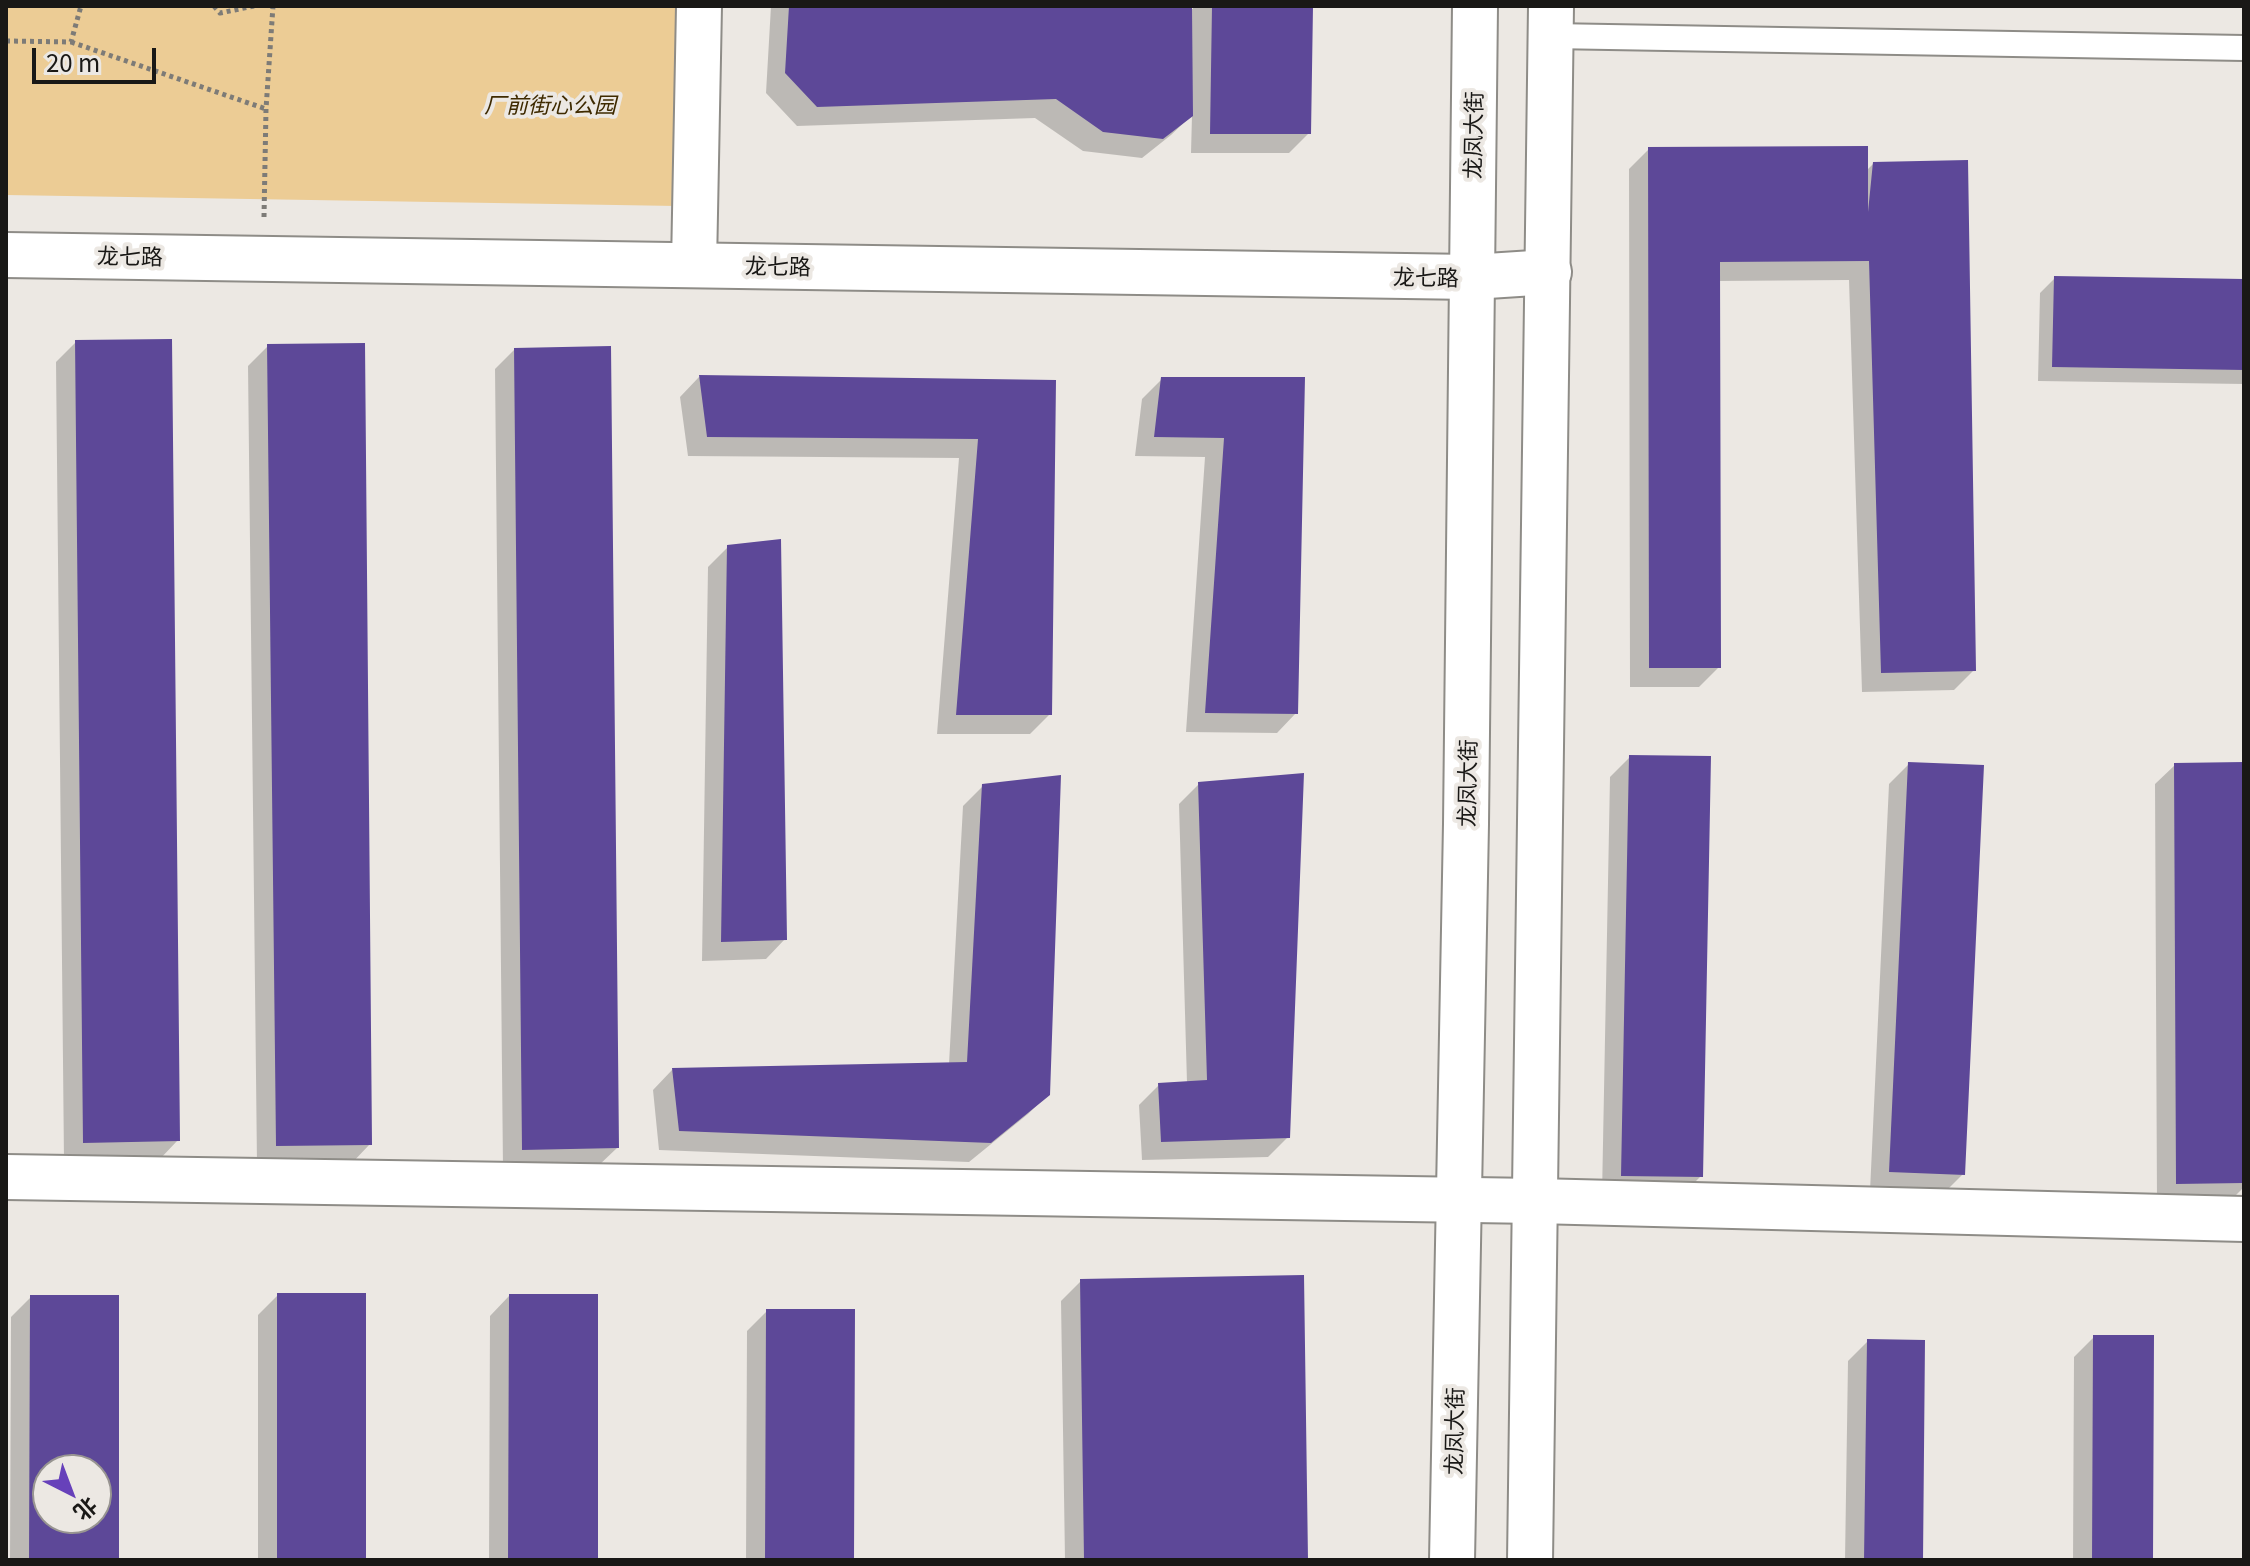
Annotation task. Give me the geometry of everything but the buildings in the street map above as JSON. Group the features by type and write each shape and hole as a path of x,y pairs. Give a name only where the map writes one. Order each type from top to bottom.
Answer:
{"street":[{"path":"694,265 699,6"},
{"name":"龙凤大街","path":"1452,1560 1466,839 1475,6"},
{"path":"1530,1560 1551,21"},
{"name":"龙七路","path":"6,255 1472,277 1549,272"},
{"path":"6,1177 1536,1201 2244,1219"}],"lane":[{"path":"1551,21 2244,48"}],"path":[{"path":"71,42 81,6"},
{"path":"214,6 220,13 254,6"},
{"path":"263,258 266,109 273,6"},
{"path":"6,41 71,42 266,109"}],"green space":[{"name":"厂前街心公园","path":"6,6 675,6 677,206 6,195"}]}
